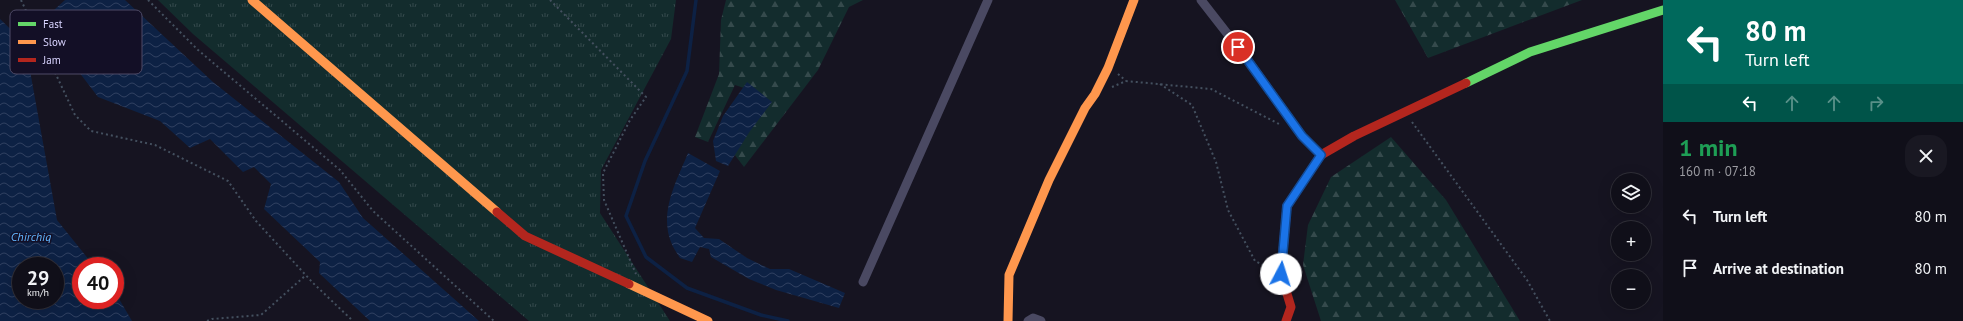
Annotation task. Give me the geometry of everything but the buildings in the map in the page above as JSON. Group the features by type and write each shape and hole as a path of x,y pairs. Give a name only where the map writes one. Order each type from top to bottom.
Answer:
{"street":[{"path":"252,0 525,236 708,321"},
{"path":"864,282 988,0"},
{"path":"1008,321 1009,275 1049,180 1085,108 1095,94 1108,68 1134,0"},
{"path":"1201,0 1247,59 1302,136 1321,155"},
{"path":"1286,321 1291,307 1281,274 1287,206 1321,155 1354,136 1405,113 1530,52 1663,10"},
{"path":"1028,321 1033,318 1041,321"}],"path":[{"path":"21,0 26,10"},
{"path":"148,0 198,50 340,170 373,211 494,321"},
{"path":"550,0 646,98 630,120 603,173 604,200 642,290"},
{"path":"56,74 75,115 91,131 155,145 228,181 256,221 306,275 353,321"},
{"path":"1095,94 1126,81 1211,89 1284,126"},
{"path":"1160,84 1192,105 1216,162 1228,210 1255,261 1281,274"},
{"path":"1405,113 1527,280 1550,321"},
{"path":"207,321 212,319 261,315 306,275"}],"green space":[{"path":"158,0 676,0 671,39 601,170 600,213 670,321 529,321 193,34"},
{"path":"726,0 863,0 849,7 818,70 744,167 734,154 759,93 735,85 708,142 695,137 719,74 721,20"},
{"path":"1395,0 1582,0 1428,58"},
{"path":"1391,137 1446,200 1520,321 1321,321 1303,265 1308,225 1331,177"}],"water":[{"path":"65,0 125,0 136,10 54,10"},
{"path":"142,16 213,82 339,182 363,218 479,321 370,321 319,273 320,262 264,209 271,184 254,167 243,172 210,139 190,148 160,121 98,97 80,74 142,74"},
{"name":"Chirchiq","path":"0,19 10,29 10,74 31,74 57,220 87,257 72,257 72,309 124,309 124,307 132,321 0,321"},
{"path":"747,82 772,102 750,131 728,166 716,161 713,141 723,116"},
{"path":"688,153 720,171 695,228 704,238 719,239 747,258 770,269 789,269 845,293 839,308 776,290 749,279 711,257 709,249 700,247 692,262 680,258 671,242 667,219 671,196"}],"waterway":[{"path":"696,0 687,71 645,161 626,216 646,257 687,288 761,315 788,321"}],"traffic: fast":[{"path":"1466,83 1530,52 1663,10"}],"traffic: slow":[{"path":"252,0 497,212"},
{"path":"1008,321 1009,275 1049,180 1085,108 1095,94 1108,68 1134,0"},
{"path":"629,284 708,321"}],"traffic: jam":[{"path":"1286,321 1291,307 1281,274 1287,206 1321,155 1354,136 1466,83"},
{"path":"497,212 525,236 629,284"}],"route":[{"path":"1238,47 1302,136 1321,155 1287,206 1281,274"}]}
